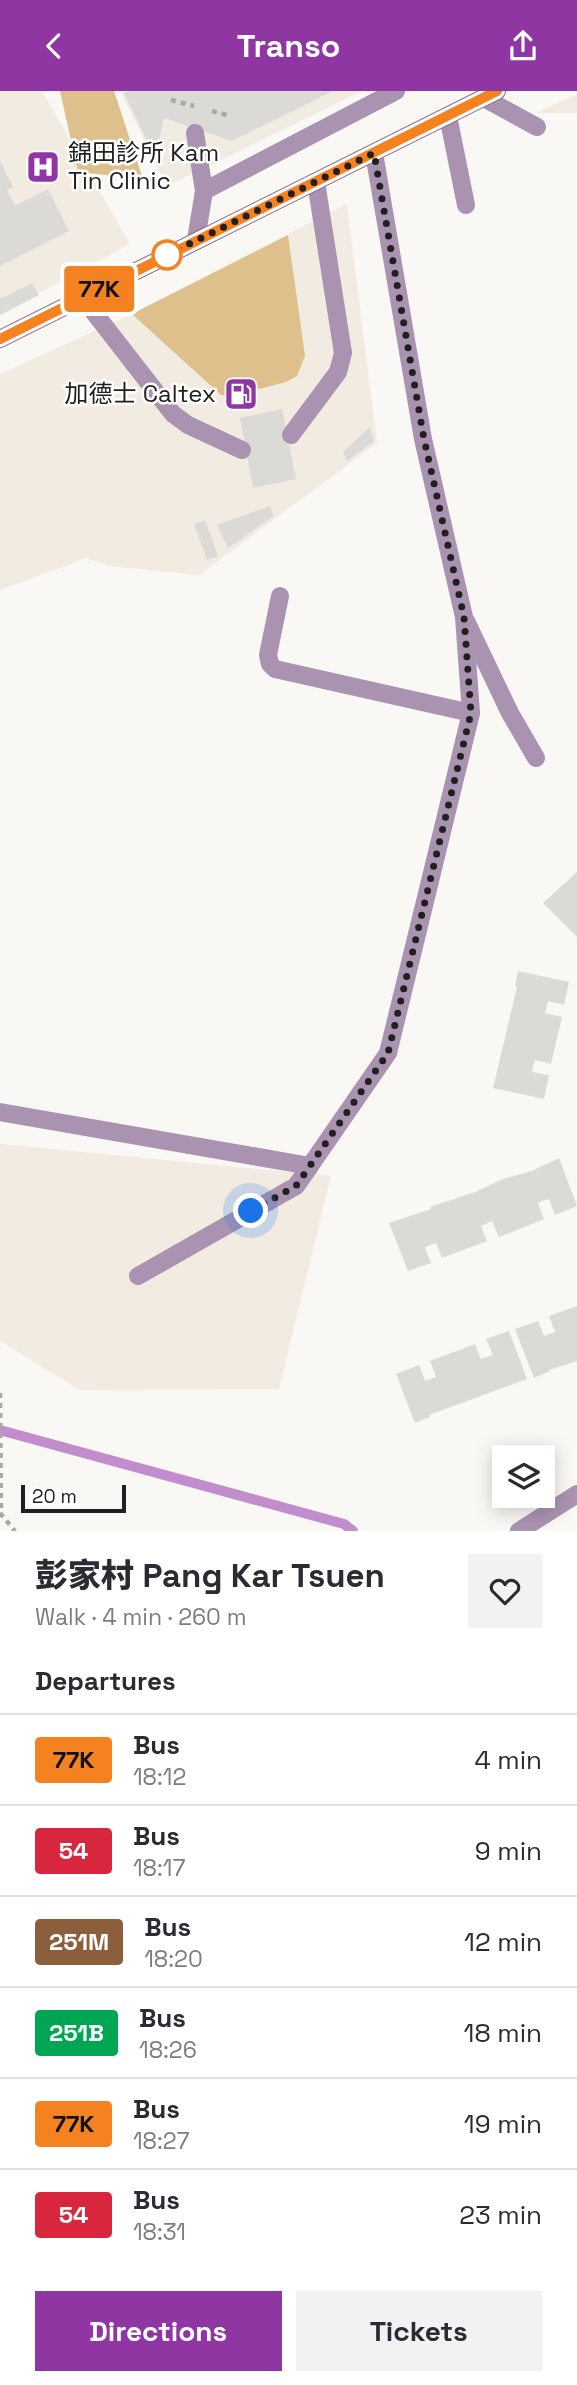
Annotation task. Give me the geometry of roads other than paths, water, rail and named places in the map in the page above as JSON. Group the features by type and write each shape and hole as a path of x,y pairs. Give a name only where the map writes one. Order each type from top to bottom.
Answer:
{"main road":[{"path":"0,339 491,94"}],"street":[{"path":"204,191 396,91"},
{"path":"491,94 537,127"},
{"path":"448,116 466,205"},
{"path":"195,133 204,191 196,240"},
{"path":"138,1276 296,1186 388,1053 471,713 464,617 424,439 374,153"},
{"path":"291,435 338,372 343,352 316,181"},
{"path":"82,297 173,414 188,425 242,450"},
{"path":"279,596 268,655 270,664 275,669 471,713"},
{"path":"464,617 510,712 536,758"},
{"path":"0,1112 310,1165"},
{"path":"519,1531 577,1495"}],"waterway":[{"path":"0,1430 344,1524 353,1531"}],"place":[{"name":"錦田診所 Kam Tin Clinic","path":"43,167"},
{"name":"加德士 Caltex","path":"241,394"}]}
